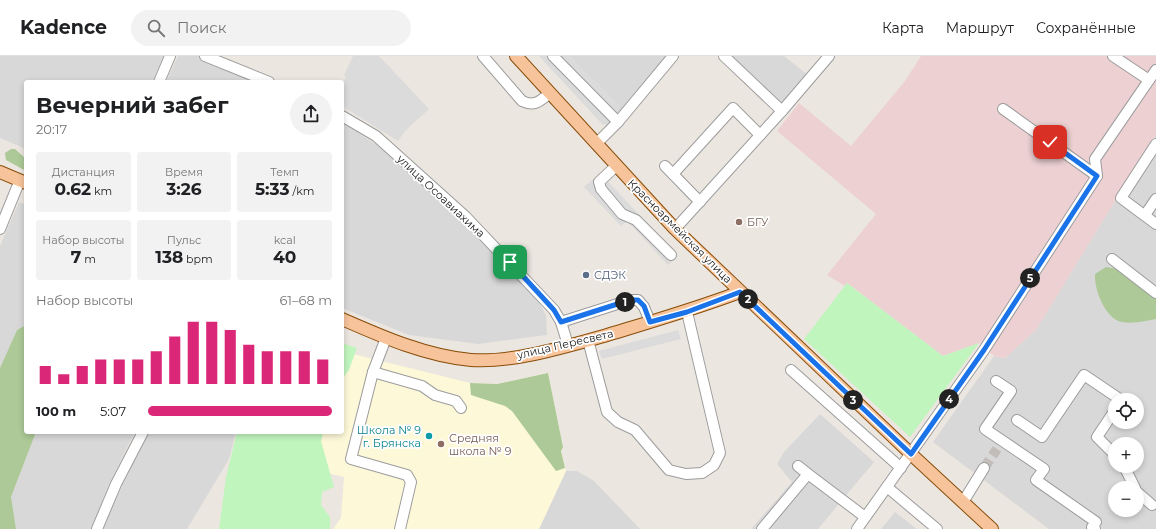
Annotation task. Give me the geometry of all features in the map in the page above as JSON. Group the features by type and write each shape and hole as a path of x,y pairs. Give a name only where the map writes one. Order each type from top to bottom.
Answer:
{"main road":[{"name":"Красноармейская улица","path":"516,56 616,166 675,228 740,292 992,529"},
{"path":"0,172 23,182"},
{"name":"улица Пересвета","path":"344,320 386,338 451,358 494,360 568,346 687,312 740,292"}],"street":[{"path":"160,80 170,56"},
{"path":"205,56 263,80"},
{"path":"483,56 522,101 529,104 537,104 550,93"},
{"path":"554,56 618,122"},
{"path":"596,144 618,122 673,56"},
{"path":"724,56 782,111"},
{"path":"675,228 782,111 829,56"},
{"path":"1113,56 1149,80"},
{"path":"856,529 887,488 984,350 1097,176 1095,159 1156,70"},
{"path":"673,174 733,108 760,135"},
{"path":"1002,109 1097,176"},
{"name":"улица Осоавиахима","path":"344,117 376,136 466,217 554,310 561,322 568,346"},
{"path":"1156,144 1121,198 1156,224"},
{"path":"616,166 599,182 601,189 622,214 636,220 671,256"},
{"path":"665,166 700,202"},
{"path":"0,229 23,182"},
{"path":"1145,215 1156,199"},
{"path":"1112,259 1156,294"},
{"path":"561,322 630,300 638,300 644,306 650,322"},
{"path":"588,340 607,412 618,422 635,430 669,470 686,474 702,472 714,465 720,453 687,312"},
{"path":"386,338 373,372 351,459 407,475 411,482 400,529"},
{"path":"791,370 901,468"},
{"path":"373,372 422,386 435,395 456,401 461,408"},
{"path":"1017,420 1042,437 1084,375 1111,393"},
{"path":"996,381 1011,392 985,428 1000,445 1044,469 1036,480 1096,522 1092,527 1095,529"},
{"path":"1108,420 1097,437 1108,448"},
{"path":"97,529 116,484 142,434"},
{"path":"798,466 865,517"},
{"path":"963,502 984,468"},
{"path":"762,529 808,474"},
{"path":"887,488 937,529"},
{"path":"1144,497 1155,505"}],"shaded area":[{"path":"0,56 163,56 153,80 24,80 24,148 0,138"},
{"path":"178,56 202,56 264,80 167,80"},
{"path":"353,56 379,56 429,109 406,130 398,141 344,107 344,81 346,77 344,75"},
{"path":"539,56 571,56 619,105 618,111 603,125"},
{"path":"546,56 667,56 608,128"},
{"path":"730,56 784,56 808,75 779,106"},
{"path":"921,56 1156,56 1156,134 1036,330 1005,358 994,356 979,343 943,356 847,283 845,286 827,275 876,214 777,131 799,103 851,146 905,81"},
{"path":"344,123 381,148 487,246 539,302 546,315 547,335 478,344 409,335 344,309"},
{"path":"1156,134 1156,529 1049,529 933,442 994,356 1005,358 1036,330"},
{"path":"600,173 678,256 668,265 627,221 621,226 584,187"},
{"path":"19,202 24,204 24,326 17,330 0,368 0,246"},
{"path":"678,330 681,339 602,359 599,351"},
{"name":"Средняя школа № 9","path":"349,353 470,383 497,384 548,373 563,447 561,451 566,471 539,529 333,529 341,518 344,477 327,473 319,441 321,434 344,434 344,359"},
{"path":"820,414 874,462 818,529 751,529 792,482 777,464 784,452"},
{"path":"35,434 134,434 109,484 91,529 16,529 11,497"},
{"path":"148,434 235,434 229,459 187,529 103,529 122,486"},
{"path":"566,471 577,471 594,481 640,529 539,529"},
{"path":"895,512 917,529 881,529"}],"green space":[{"path":"11,149 15,149 24,157 24,170 6,160 5,153"},
{"path":"1106,267 1124,270 1156,292 1156,319 1126,323 1116,320 1110,315 1099,295 1095,280 1095,274"},
{"path":"847,283 943,356 979,343 910,437 804,339"},
{"path":"24,326 24,434 35,434 11,497 16,529 0,529 0,368 17,330"},
{"path":"344,344 357,348 349,370 344,376"},
{"path":"548,373 563,447 561,451 565,468 556,471 512,411 505,406 471,395 470,383 497,384"},
{"path":"237,434 323,434 321,441 334,487 322,492 321,505 330,517 330,529 219,529 226,477"}],"tunnel":[{"path":"984,468 997,449"}],"place":[{"name":"БГУ","path":"739,222"},
{"name":"СДЭК","path":"586,275"},
{"name":"Школа № 9 г. Брянска","path":"429,436"},
{"name":"Средняя школа № 9","path":"441,444"}],"route":[{"path":"510,262 554,310 561,322 630,300 638,300 642,302 650,322 687,312 740,292 911,454 984,350 1097,176 1050,142"}]}
